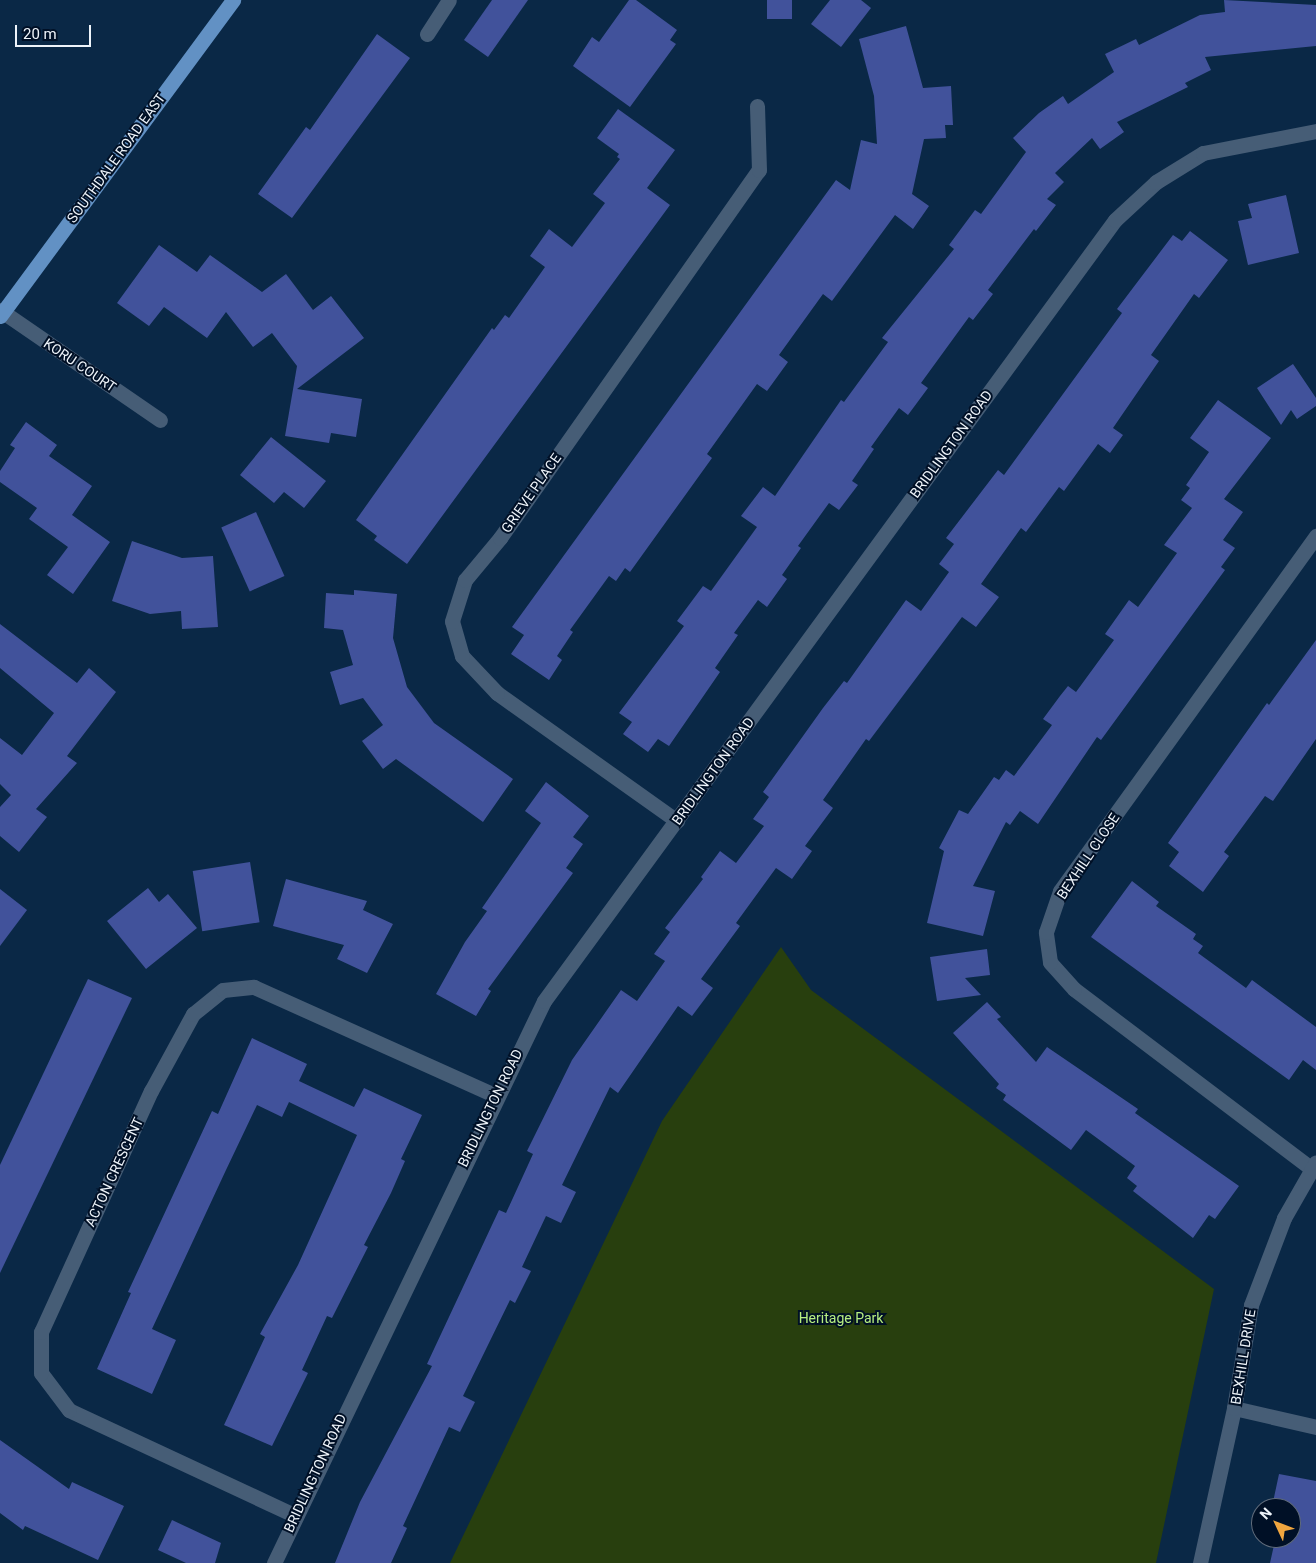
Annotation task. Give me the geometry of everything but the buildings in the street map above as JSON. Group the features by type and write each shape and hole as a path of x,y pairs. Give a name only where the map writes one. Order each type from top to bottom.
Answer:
{"main road":[{"name":"SOUTHDALE ROAD EAST","path":"1,313 233,0"}],"street":[{"path":"427,34 449,0"},
{"name":"GRIEVE PLACE","path":"677,821 497,693 462,656 452,621 465,580 500,538 759,170 757,106"},
{"name":"BRIDLINGTON ROAD","path":"274,1563 294,1515 496,1096 544,1001 1114,220 1156,182 1203,153 1316,130"},
{"name":"KORU COURT","path":"1,313 160,420"},
{"name":"BEXHILL CLOSE","path":"1314,1165 1074,989 1050,962 1046,932 1060,891 1316,536"},
{"name":"ACTON CRESCENT","path":"294,1515 69,1410 41,1373 41,1332 151,1091 193,1014 224,990 254,987 496,1096"},
{"name":"BEXHILL DRIVE","path":"1200,1563 1234,1408 1251,1305 1284,1218 1314,1165"},
{"path":"1234,1408 1316,1427"}],"green space":[{"name":"Heritage Park","path":"781,947 811,990 1214,1289 1156,1563 450,1563 662,1121"}]}
